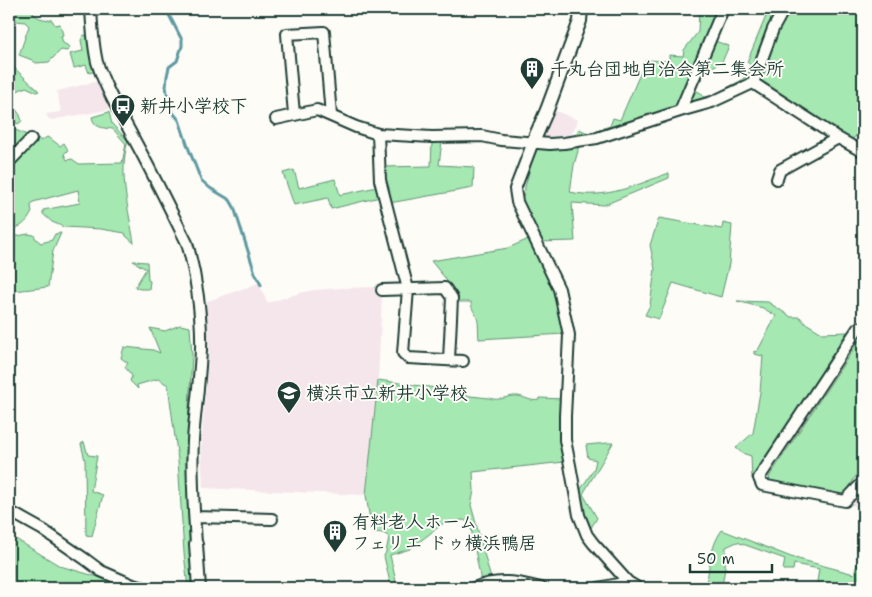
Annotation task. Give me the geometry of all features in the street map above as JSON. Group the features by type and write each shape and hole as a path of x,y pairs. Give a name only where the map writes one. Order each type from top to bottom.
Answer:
{"street":[{"path":"91,9 97,60 103,78 116,109 135,141 187,242 192,260 198,298 201,348 192,465 199,588"},
{"path":"581,9 580,21 515,188 517,202 559,289 569,335 564,440 579,515 587,535 593,543 628,582 638,588"},
{"path":"680,111 723,9"},
{"path":"276,118 317,110 378,134 482,136 501,140 550,144 597,138 712,102 753,83 773,29 784,9"},
{"path":"294,114 287,34 324,32 331,115"},
{"path":"753,83 863,152"},
{"path":"378,134 380,180 408,288 403,353 408,358 463,362"},
{"path":"777,179 780,170 838,138"},
{"path":"9,162 31,139"},
{"path":"382,290 445,288 452,298 449,360"},
{"path":"863,327 858,328 759,478 762,485 845,501 863,482"},
{"path":"9,511 43,530 101,571 133,585 146,588"},
{"path":"195,517 272,520"},
{"path":"474,588 499,581 541,588"},
{"path":"598,588 628,582"}],"shaded area":[{"path":"99,81 110,103 110,107 107,110 51,120 48,118 46,114 61,112 57,91"},
{"path":"551,109 578,120 570,137 573,139 542,140 541,137"},
{"name":"横浜市立新井小学校","path":"259,283 267,303 315,290 342,288 376,287 379,297 382,296 378,380 366,495 203,488 201,448 209,345 205,302"},
{"path":"863,485 863,508 846,504"}],"green space":[{"path":"9,9 31,9 37,17 52,20 55,25 60,24 63,43 70,47 67,51 61,50 49,62 36,63 19,55 29,26 25,22 9,20"},
{"path":"699,9 719,9 677,109 597,135 573,139 579,129 588,133 610,126 613,118 620,120 646,60 669,61 669,55 683,56 684,50 698,32"},
{"path":"769,9 777,9 750,74 737,85 722,94 689,105 695,90 701,93 705,99 742,80 748,73 751,65 747,62"},
{"path":"788,9 863,9 863,132 850,140 834,132 832,127 761,82 761,75 776,34"},
{"path":"84,35 89,36 96,71 89,73 86,65 74,68 70,54 83,51 81,40"},
{"path":"715,41 729,46 722,62 706,70 701,80"},
{"path":"9,56 11,65 39,91 37,92 26,87 13,93 13,98 10,101 22,121 18,124 9,117"},
{"path":"109,112 112,124 128,141 125,153 124,179 134,243 125,233 101,229 64,227 52,222 43,214 43,210 80,203 78,190 33,202 31,206 32,212 28,219 17,228 9,230 9,168 38,138 41,141 47,137 60,146 64,143 68,150 64,154 67,160 72,159 79,164 122,163 126,144 113,129 102,128 93,121 92,117"},
{"path":"13,129 25,134 27,138 9,158 9,130"},
{"path":"442,141 439,165 474,167 473,188 389,202 383,179 383,167 431,166 432,142"},
{"path":"578,145 570,192 583,194 608,193 669,173 669,178 604,205 572,203 575,241 539,242 525,215 522,204 536,146"},
{"path":"294,170 299,188 335,179 340,195 377,187 380,197 331,209 328,198 294,205 283,173"},
{"path":"659,218 722,229 723,223 732,225 729,264 721,297 673,283 659,319 645,315 650,305 655,269 650,245"},
{"path":"61,233 53,251 48,287 14,291 9,289 9,279 14,267 12,237 28,234 34,235 41,243 52,240 55,234"},
{"path":"531,238 557,295 564,334 479,339 478,320 472,309 471,302 456,302 457,295 431,261 508,248"},
{"path":"133,261 147,262 148,280 150,281 149,289 135,287 146,269"},
{"path":"737,301 768,302 791,317 800,317 804,322 822,333 847,332 752,479 751,456 742,453 736,448 753,433 760,392 763,356 754,354 754,351 757,352 776,316 763,308"},
{"path":"180,325 190,327 192,355 186,461 193,588 188,588 178,460 168,385 158,379 137,385 138,389 130,381 132,376 125,367 128,363 121,358 124,347 153,350 160,353 150,328 165,331"},
{"path":"863,335 863,465 844,495 770,481 769,477"},
{"path":"378,380 443,389 443,393 493,399 514,396 533,400 539,400 539,398 564,399 566,457 564,462 473,472 474,491 471,505 491,579 481,582 471,528 469,523 464,520 445,522 410,549 390,555 397,586 391,587 384,556 389,537 381,533 372,533 366,495"},
{"path":"84,442 88,455 97,456 91,491 103,495 92,536 86,535 85,460 81,444"},
{"path":"613,443 583,494 597,518 589,531 577,495 594,469 596,460 588,458 586,445"},
{"path":"722,530 791,557 854,574 863,545 863,588 816,588 819,569 794,564 793,570 783,570 785,559 737,542 726,547 723,588 706,588 712,550"},
{"path":"9,535 60,566 112,581 113,588 9,587"}],"waterway":[{"path":"166,9 182,40 177,61 169,67 167,76 166,87 170,109 179,120 201,180 230,200 234,207 255,273 261,285"}],"place":[{"name":"千丸台団地自治会第二集会所","path":"532,90"},
{"name":"新井小学校下","path":"123,127"},
{"name":"横浜市立新井小学校","path":"289,414"},
{"name":"有料老人ホーム フェリエ ドゥ横浜鴨居","path":"335,553"}]}
